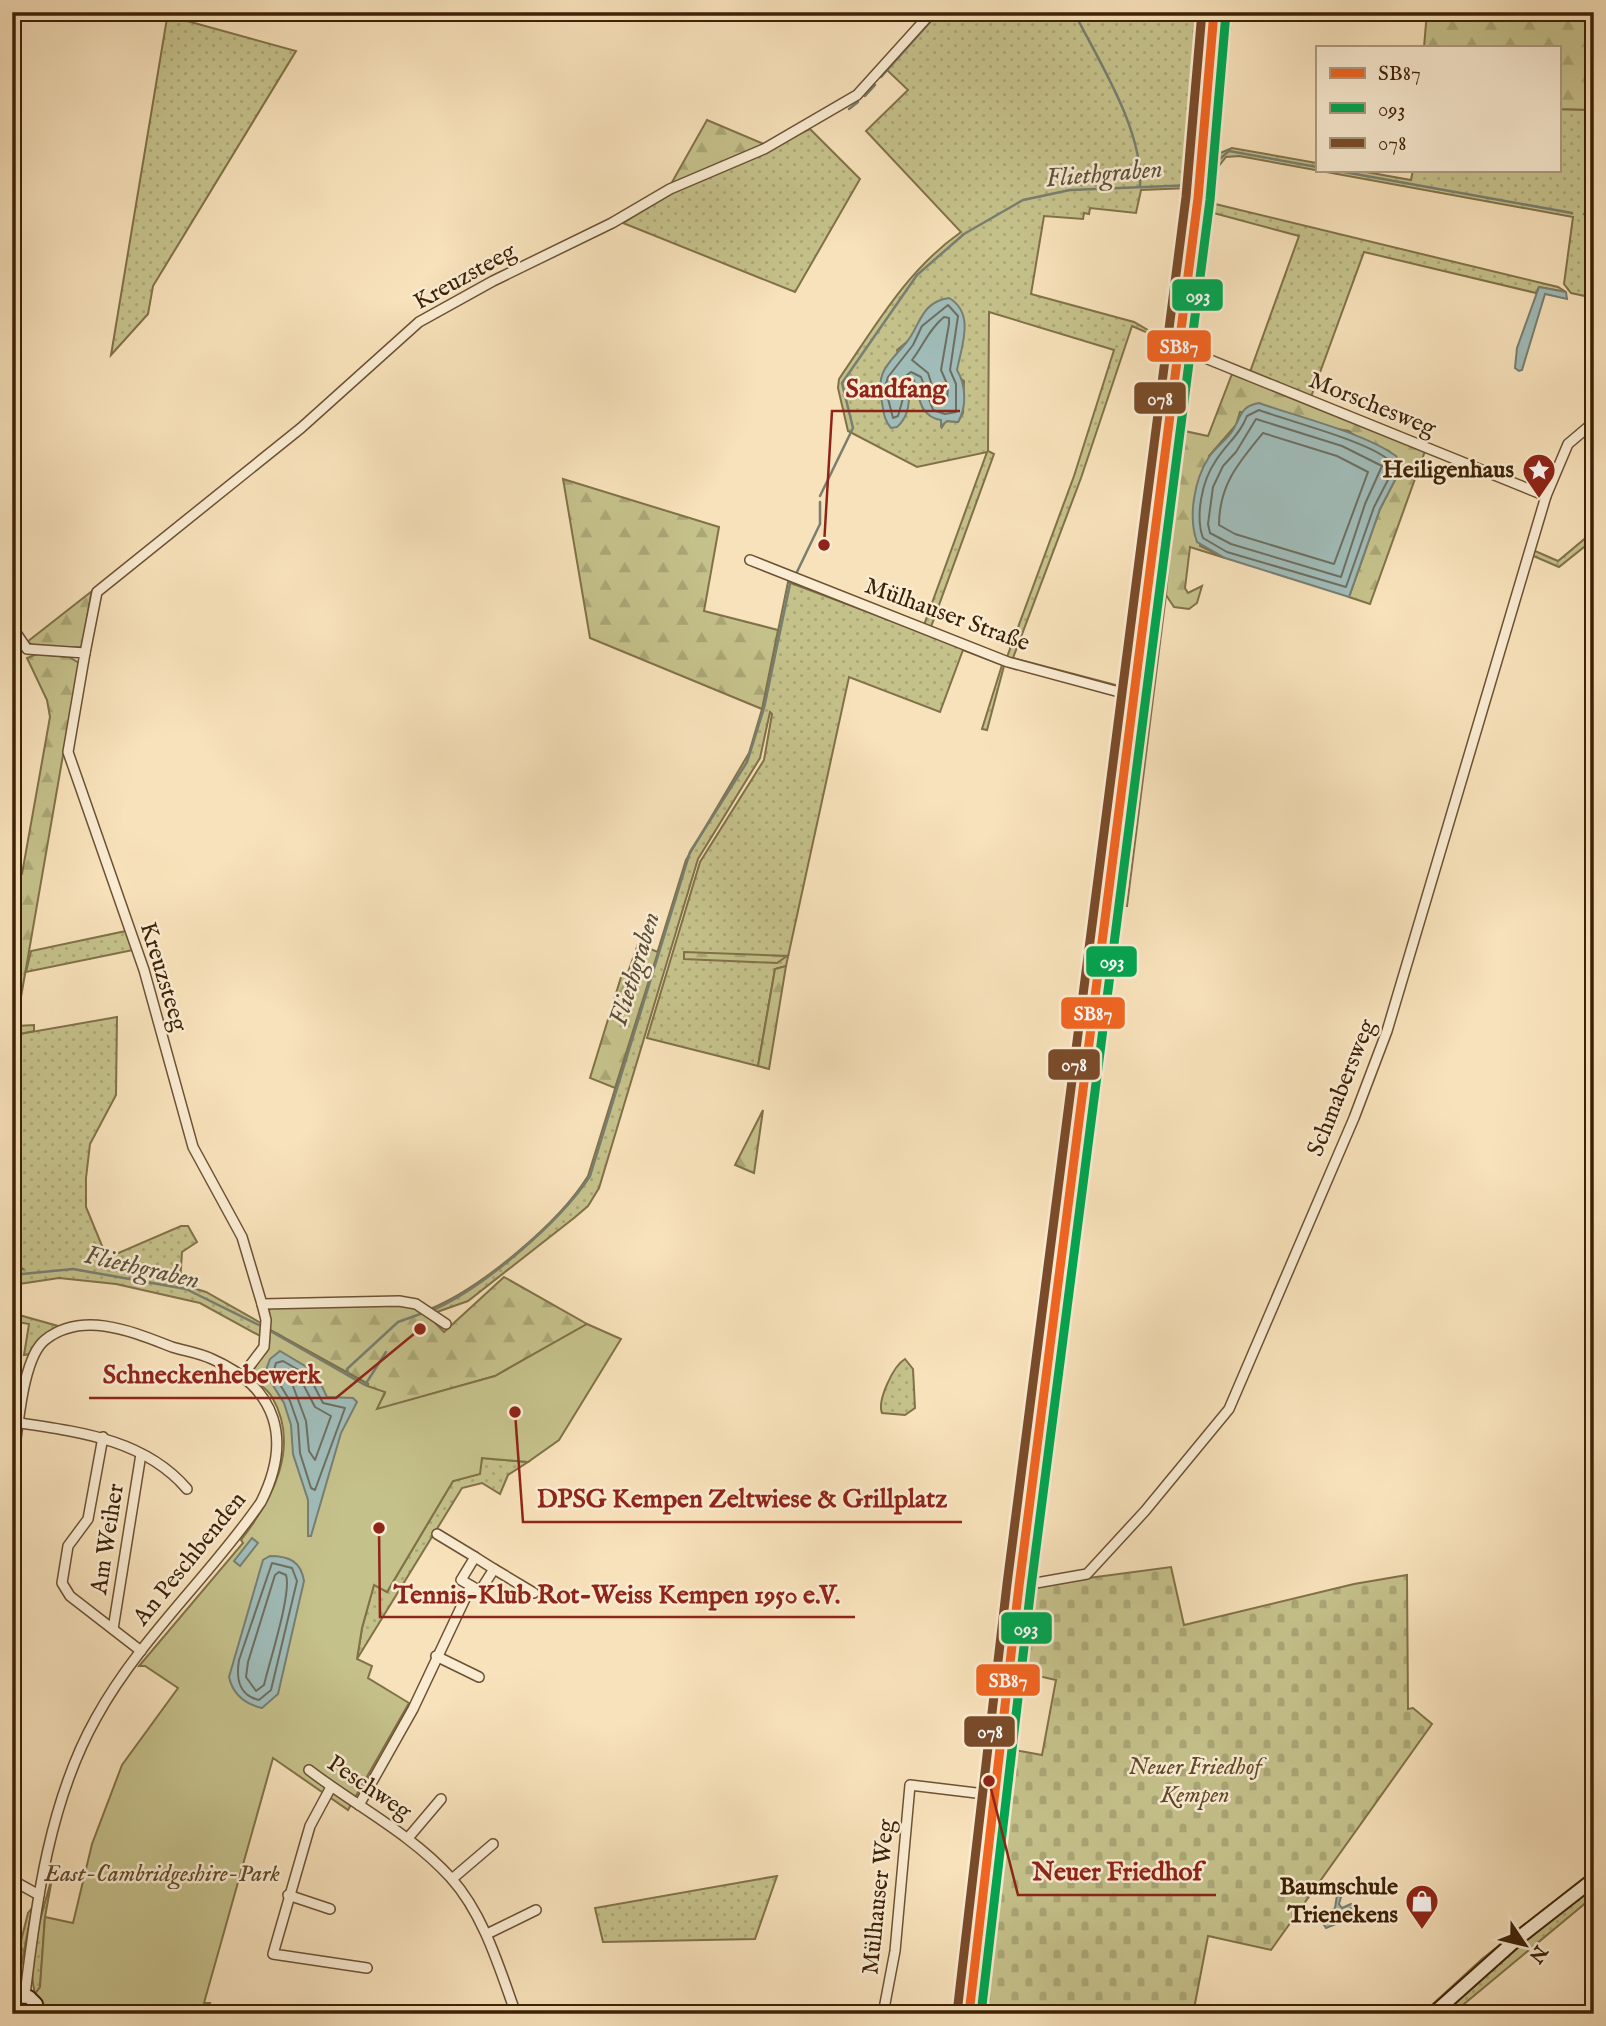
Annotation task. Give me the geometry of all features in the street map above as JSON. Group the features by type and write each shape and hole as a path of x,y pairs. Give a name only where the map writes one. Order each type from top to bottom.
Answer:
{"street":[{"name":"Kreuzsteeg","path":"242,1376 264,1347 266,1320 262,1304 242,1237 193,1147 144,971 68,752 97,592 301,428 419,322 493,281 612,223 670,189 764,149 857,95 932,12"},
{"path":"969,2014 1019,1586 1198,198 1214,12"},
{"name":"Morschesweg","path":"1180,345 1188,351 1546,496"},
{"path":"1546,496 1568,444 1594,422"},
{"name":"Schmabersweg","path":"1019,1586 1087,1574 1145,1511 1229,1409 1354,1118 1387,1031 1546,496"},
{"name":"Mülhauser Straße","path":"750,560 1008,662 1134,696"},
{"path":"12,627 27,649 85,653"},
{"path":"262,1304 399,1301 416,1304 446,1324"},
{"name":"An Peschbenden","path":"12,1466 30,1361 44,1340 75,1326 116,1328 140,1335 212,1359 242,1376 261,1395 275,1423 279,1455 272,1481 250,1518 141,1651 96,1718 65,1787 18,1996"},
{"name":"Am Weiher","path":"20,1423 103,1437 141,1454 173,1474 187,1489"},
{"name":"Am Weiher","path":"70,1596 62,1583 68,1546 88,1519 103,1437"},
{"name":"Am Weiher","path":"113,1629 141,1454"},
{"path":"437,1534 534,1593"},
{"path":"475,1557 461,1580 481,1591 494,1569"},
{"path":"359,1804 412,1709 471,1586"},
{"name":"An Peschbenden","path":"70,1596 141,1651"},
{"path":"436,1656 479,1677"},
{"name":"Peschweg","path":"309,1770 408,1838 452,1879 487,1934 516,2014"},
{"name":"Mülhauser Weg","path":"883,2014 895,1951 910,1785 993,1795"},
{"path":"331,1787 310,1826 273,1954 367,1968"},
{"name":"Peschweg","path":"408,1838 441,1799"},
{"path":"452,1879 493,1844"},
{"path":"1433,2014 1508,1947 1594,1879"},
{"path":"12,1880 39,1895"},
{"path":"288,1895 330,1909"},
{"path":"487,1934 537,1910"},
{"path":"18,1996 36,2004 38,2014"}],"green space":[{"path":"168,12 188,12 187,21 296,51 153,286 148,314 111,355"},
{"path":"937,12 1210,12 1194,189 1175,334 1173,336 1189,188 1141,190 1136,213 1090,208 1089,214 1084,213 1083,219 1044,216 1031,294 1134,322 1167,341 1132,326 1081,478 1013,658 1127,688 1120,690 1007,659 924,625 987,452 917,467 848,431 838,388 839,379 908,281 924,263 961,232 866,131 908,90 887,70","holes":["989,312 1114,350 1074,476 1007,657 931,627 994,454 988,451","908,341 964,381 963,413 958,422 946,421 942,427 941,420 923,409 914,380 911,379 911,395 897,350"]},
{"path":"1219,12 1232,12 1218,154 1232,148 1316,163 1316,170 1239,156 1226,157 1218,167 1216,189 1208,191 1211,160 1206,159"},
{"path":"1427,12 1594,12 1593,110 1560,109 1560,46 1424,46"},
{"path":"1594,86 1594,298 1571,293 1564,284 1573,217 1327,172 1366,172 1411,180 1413,172 1560,172 1560,109 1593,110"},
{"path":"707,120 766,145 671,184"},
{"path":"810,129 860,179 795,292 623,223 674,192"},
{"path":"1207,202 1558,287 1566,292 1539,287 1536,293 1364,252 1311,397 1250,372 1299,236 1206,211"},
{"path":"1171,344 1175,346 1127,688"},
{"path":"1190,357 1166,595 1127,906 1124,906 1037,1579 1027,1579 1183,359"},
{"path":"1232,374 1425,451 1370,604 1349,597 1380,509 1396,478 1389,451 1357,438 1349,431 1240,412 1236,425 1209,456 1200,546 1225,558 1190,547 1185,588 1188,593 1202,586 1197,603 1189,609 1174,607 1166,595 1180,430 1208,436"},
{"path":"563,479 719,527 704,611 778,630 762,709 590,638"},
{"path":"1594,531 1594,539 1559,567 1531,555 1533,550 1558,561"},
{"path":"788,582 999,661 1004,666 987,730 982,729 1002,665 963,650 940,712 849,677 786,966 775,969 758,1066 647,1038 700,862 764,760 772,714 770,712 760,758 698,859 599,1188 588,1206 468,1301 434,1313 430,1309 495,1270 539,1233 588,1176 686,860 749,753 762,709"},
{"path":"101,584 91,595 82,647 40,648 27,642"},
{"path":"37,654 69,657 79,663 16,1026 34,1025 34,1031 14,1035 12,1044 12,876 22,874 50,717 47,700 27,658"},
{"path":"1126,698 1106,879 991,1780 986,1785"},
{"path":"126,931 133,950 26,972 31,951"},
{"path":"638,944 658,952 615,1088 590,1078 622,974 627,975"},
{"path":"684,952 787,956 777,963 684,959"},
{"path":"786,966 769,1069 758,1066 775,969"},
{"path":"117,1017 116,1095 90,1144 86,1178 86,1207 107,1258 181,1226 188,1226 197,1242 182,1252 180,1284 206,1292 261,1323 260,1336 200,1303 116,1284 59,1278 12,1285 12,1271 23,1269 12,1262 14,1035"},
{"path":"763,1110 754,1173 735,1165"},
{"path":"504,1277 587,1324 495,1376 376,1410 385,1393 367,1386 368,1384 270,1330 268,1311 271,1308 400,1304 421,1308 444,1332"},
{"path":"12,1313 58,1326 40,1339 30,1354 24,1355 29,1324 12,1321"},
{"name":"East-Cambridgeshire-Park","path":"587,1324 621,1339 559,1440 528,1462 482,1458 480,1474 453,1481 387,1592 374,1585 357,1659 372,1666 368,1678 409,1703 348,1810 273,1758 204,2003 210,2003 207,2014 48,2014 35,1994 40,1987 45,1917 73,1923 92,1844 122,1765 178,1688 145,1666 139,1666 243,1543 241,1540 263,1508 279,1472 284,1435 280,1416 272,1397 252,1372 269,1345 270,1330 368,1384 367,1386 385,1392 377,1409 495,1376"},
{"path":"905,1359 913,1369 915,1408 905,1415 882,1413 882,1400 887,1384"},
{"path":"482,1458 528,1462 508,1475 500,1494 482,1483 462,1488 357,1659 374,1584 387,1592 453,1481 479,1474"},
{"name":"Neuer Friedhof Kempen","path":"1171,1567 1184,1625 1354,1584 1407,1575 1408,1709 1413,1708 1432,1724 1271,1950 1208,1936 1193,2014 982,2014 1015,1750 1042,1755 1056,1680 1025,1673 1036,1585"},
{"path":"1036,1585 1024,1679 1015,1672 1026,1589"},
{"path":"1016,1744 981,2014 975,2014 1006,1746"},
{"path":"985,1797 989,1802 963,2014 956,2014"},
{"path":"1594,1870 1594,1873 1427,2014 1422,2014 1482,1959"},
{"path":"53,1873 45,1917 40,1987 35,1994 32,1965 34,1949"},
{"path":"777,1876 755,1939 603,1942 595,1908"},
{"path":"1594,1884 1594,1896 1452,2014 1439,2014"},
{"path":"32,1908 18,1984 12,1991 22,1949 20,1945 28,1913"},
{"path":"17,2002 28,2005 31,2014 12,2014 12,2004"}],"water":[{"path":"1539,287 1566,292 1567,299 1545,294 1522,370 1519,371 1515,368 1517,348"},
{"path":"949,298 962,312 965,330 957,370 964,396 961,416 958,422 947,421 941,426 941,420 925,411 914,380 911,379 905,416 897,427 891,428 885,416 880,392 885,369 911,337 926,310 939,300"},
{"path":"1259,403 1349,433 1396,456 1400,465 1396,478 1380,509 1349,597 1225,558 1197,542 1193,521 1194,499 1204,466 1211,454 1231,433 1244,410"},
{"path":"280,1351 315,1372 327,1397 353,1398 357,1402 341,1433 311,1536 308,1536 308,1500 293,1454 291,1425 284,1403 265,1373 270,1359"},
{"path":"252,1538 258,1543 240,1566 234,1561"},
{"path":"270,1556 293,1561 300,1569 304,1581 278,1694 262,1708 241,1698 233,1689 229,1677 263,1560"},
{"path":"1337,1895 1341,1897 1339,1904 1342,1908 1351,1904 1354,1907 1341,1913 1336,1924 1326,1928 1321,1920 1335,1908"}],"waterway":[{"path":"881,77 939,12"},
{"path":"1074,12 1127,120 1135,143 1140,187"},
{"path":"865,96 875,85"},
{"path":"849,109 858,102"},
{"path":"1209,186 1214,186 1216,162 1229,151 1316,167"},
{"path":"1344,172 1572,213"},
{"name":"Fliethgraben","path":"820,496 853,428 842,383 917,275 964,234 1023,200 1070,190 1194,185"},
{"path":"1584,214 1594,215"},
{"name":"Fliethgraben","path":"796,574 820,524 820,502"},
{"name":"Fliethgraben","path":"433,1310 474,1286 519,1252 560,1213 590,1176 690,852 747,762 764,708 790,584"},
{"name":"Fliethgraben","path":"12,1275 73,1269 186,1289 259,1325"},
{"name":"Fliethgraben","path":"272,1332 349,1376 347,1369 398,1322 423,1313"},
{"path":"349,1376 365,1385 386,1352"}],"transit line":[{"name":"078","path":"957,2013 1007,1584 1186,197 1202,12"},
{"name":"SB87","path":"969,2014 1019,1586 1198,198 1214,12"},
{"name":"093","path":"981,2014 1031,1587 1210,200 1226,13"}],"place":[{"name":"Heiligenhaus","path":"1539,500"},
{"name":"Sandfang","path":"824,545"},
{"name":"Schneckenhebewerk","path":"420,1329"},
{"name":"DPSG Kempen Zeltwiese & Grillplatz","path":"515,1412"},
{"name":"Tennis-Klub Rot-Weiss Kempen 1950 e.V.","path":"379,1528"},
{"name":"Neuer Friedhof","path":"989,1781"},
{"name":"Baumschule Trienekens","path":"1422,1931"}]}
